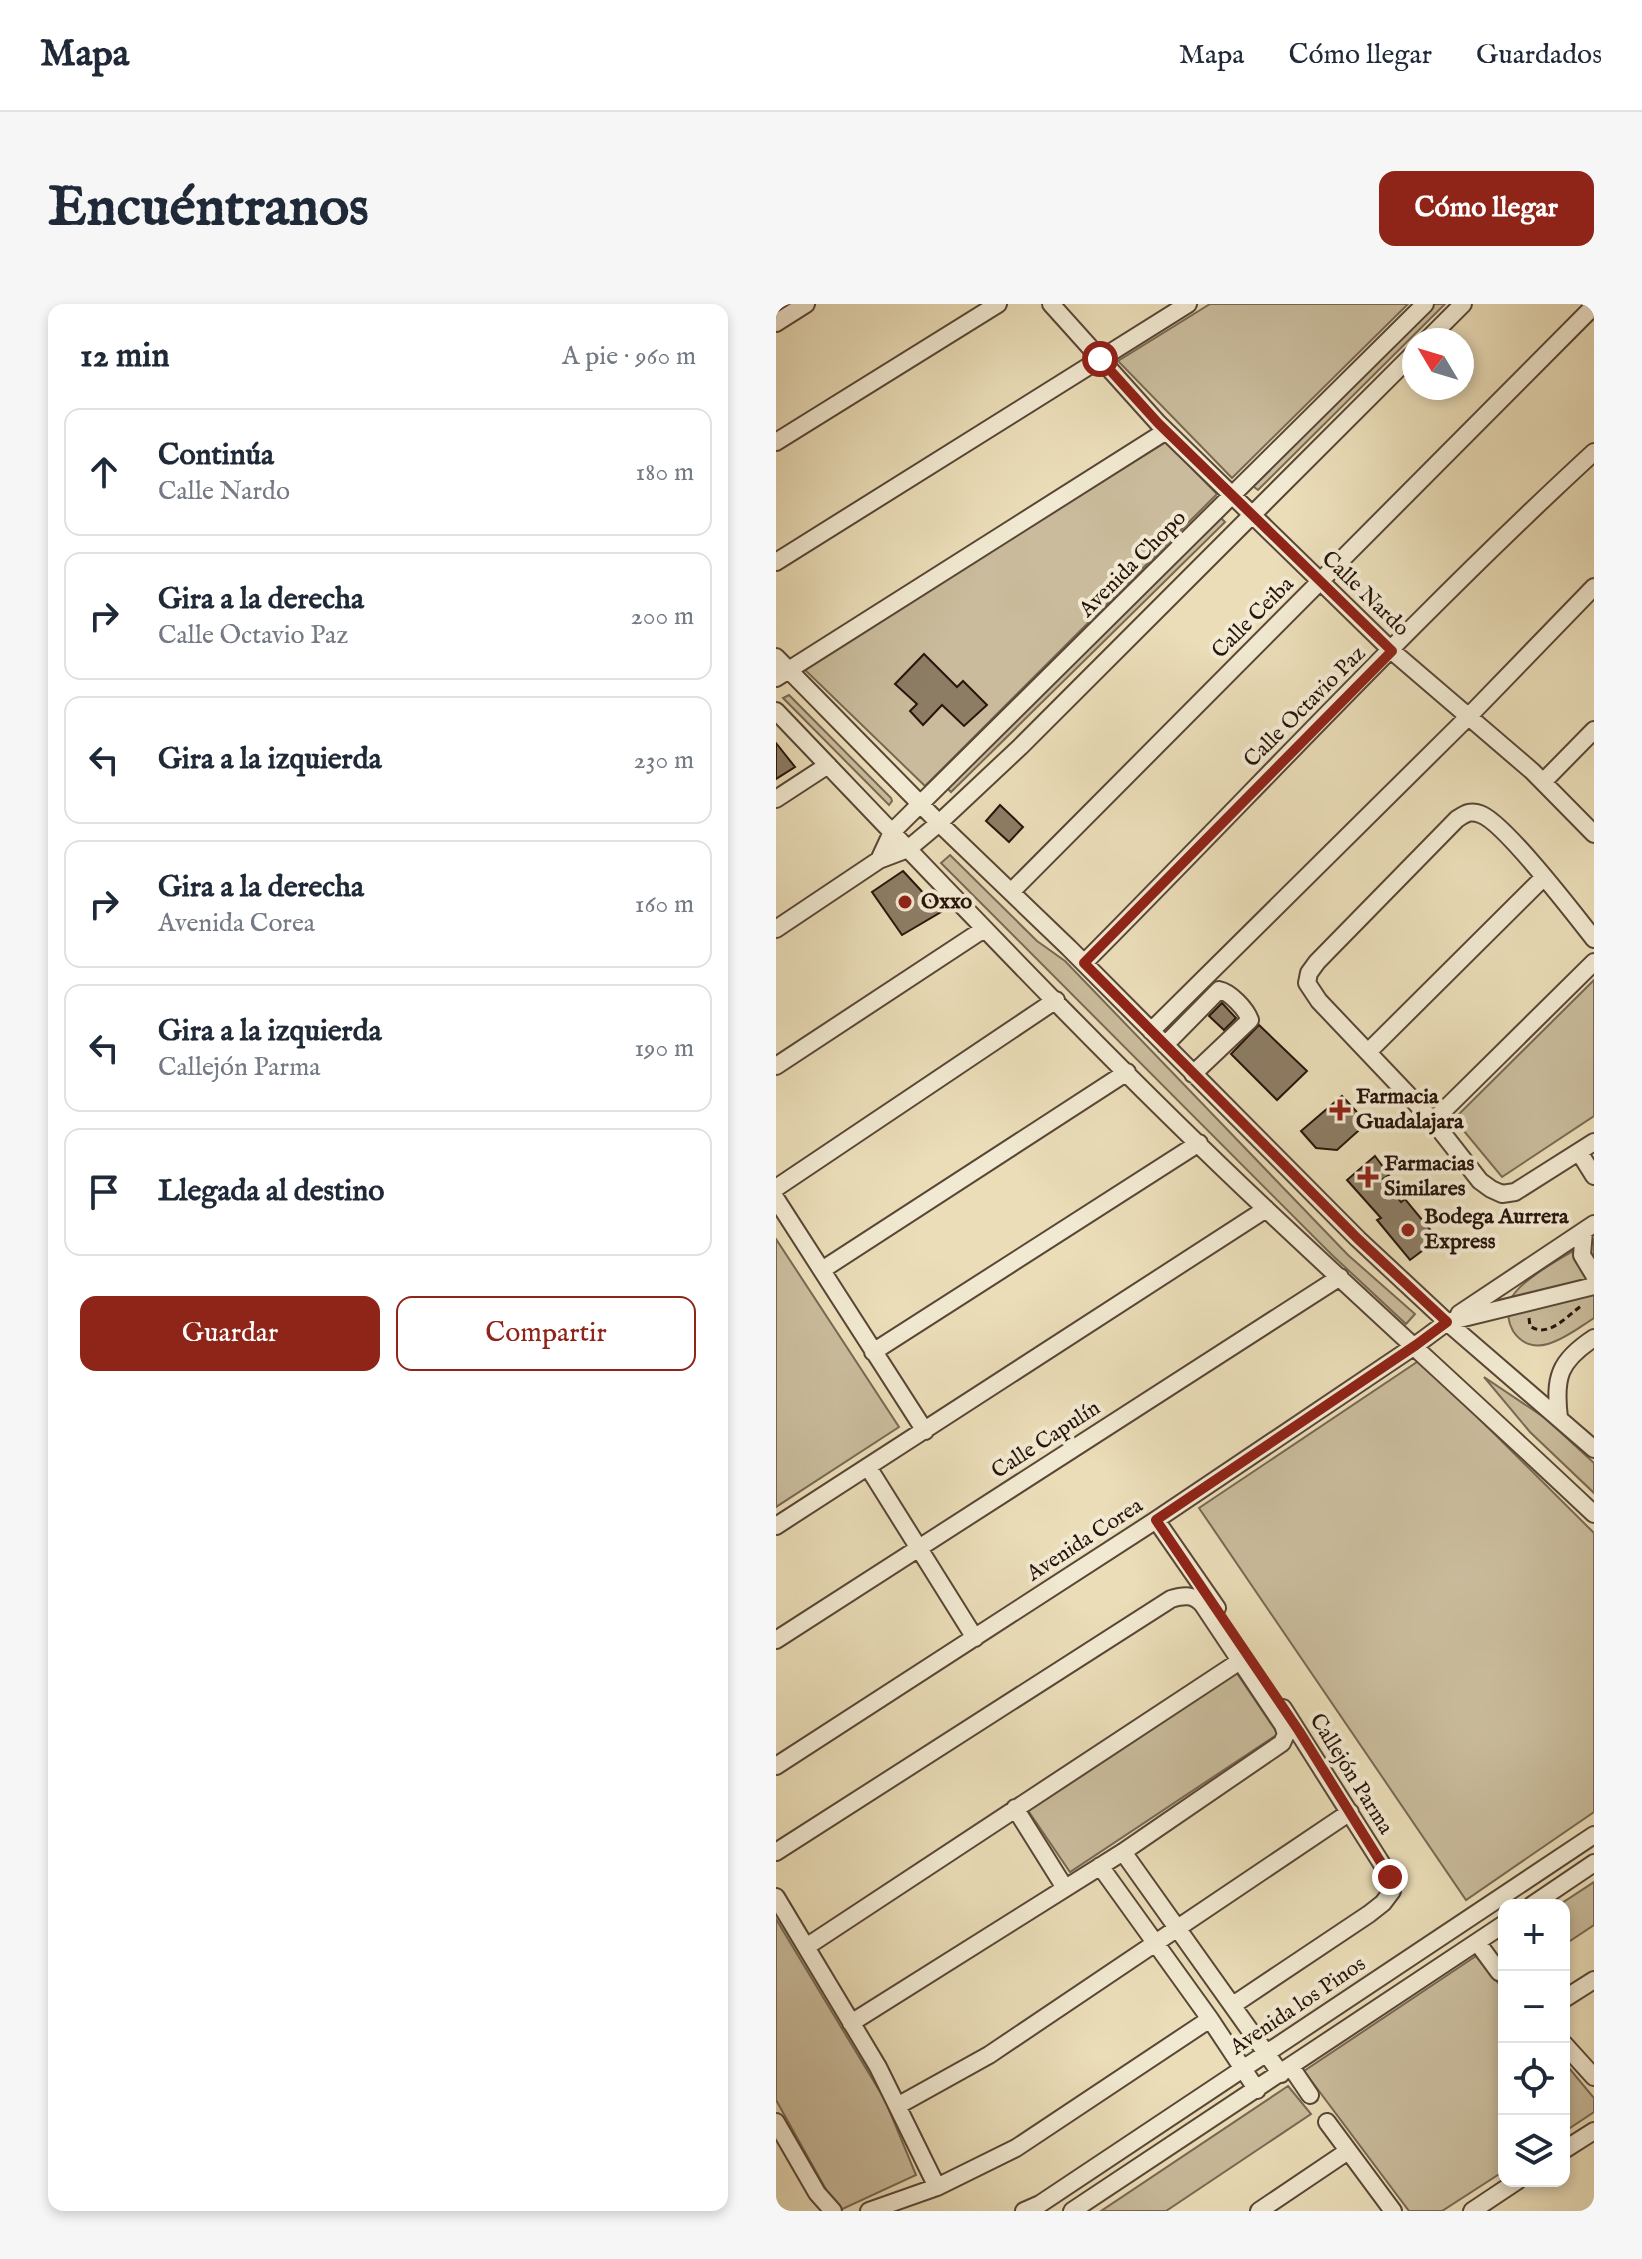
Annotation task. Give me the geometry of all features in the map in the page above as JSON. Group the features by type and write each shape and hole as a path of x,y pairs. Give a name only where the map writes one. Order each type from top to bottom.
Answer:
{"street":[{"path":"776,323 806,304"},
{"path":"776,442 998,304"},
{"name":"Calle Nardo","path":"1051,304 1166,431 1252,515 1392,651 1543,782 1594,834"},
{"path":"776,562 1188,304"},
{"name":"Avenida Chopo","path":"879,860 892,832 1425,304"},
{"path":"1439,328 1463,304"},
{"name":"Calle Ceiba","path":"1011,892 1594,306"},
{"path":"776,929 879,860 908,849 939,823 1031,736 1402,365"},
{"path":"1166,431 780,668 1084,963 1358,1239 1447,1322 1594,1449"},
{"name":"Calle Octavio Paz","path":"1084,963 1547,495 1594,452"},
{"path":"1151,1031 1468,717 1594,587"},
{"path":"776,711 984,929 1266,1209 1416,1345 1594,1514"},
{"path":"1543,782 1594,730"},
{"path":"776,799 828,765"},
{"path":"1594,939 1544,877 1492,821 1482,814 1469,812 1457,819 1317,962 1309,973 1307,983 1310,991 1433,1121 1480,1181 1491,1189 1502,1194 1515,1192 1594,1142"},
{"path":"1369,1051 1544,877"},
{"path":"776,1066 984,929"},
{"path":"1433,1121 1594,962"},
{"path":"1165,1045 1219,990 1224,990 1246,1012 1250,1020 1193,1074"},
{"path":"776,1188 1056,1000"},
{"path":"822,1270 1127,1072"},
{"path":"873,1352 1199,1143"},
{"path":"1579,1152 1594,1176"},
{"path":"776,1199 925,1431"},
{"path":"776,1526 1266,1209"},
{"path":"1589,1227 1582,1255 1594,1275"},
{"name":"Avenida Corea","path":"776,1766 1156,1520 1589,1227"},
{"name":"Calle Capulín","path":"776,1640 1340,1277"},
{"path":"1447,1322 1591,1293"},
{"path":"1559,1418 1556,1392 1565,1363 1573,1352 1594,1338"},
{"path":"868,1467 975,1638"},
{"name":"Callejón Parma","path":"1156,1520 1240,1643 1390,1877 1392,1891 1383,1903 1233,2005"},
{"path":"776,1852 1171,1599 1188,1595 1199,1601 1283,1725 1286,1734 1282,1743 1123,1852 851,2023"},
{"path":"806,1947 1240,1661"},
{"path":"1015,1808 1065,1888"},
{"path":"899,2105 989,2055 1350,1812"},
{"name":"Avenida los Pinos","path":"1024,2211 1040,2204 1594,1835"},
{"path":"1123,1852 1267,2053 1310,2095"},
{"path":"1541,1899 1594,1863"},
{"path":"1100,1866 1257,2090"},
{"path":"776,1897 899,2105 937,2187"},
{"path":"1072,2211 1498,1928"},
{"path":"1477,1942 1498,1971"},
{"path":"1570,1995 1594,1980"},
{"path":"869,2211 937,2187 1016,2148 1210,2019"},
{"path":"1570,2051 1594,2077"},
{"path":"776,2122 817,2193 833,2211"},
{"path":"1327,2122 1393,2211"},
{"path":"1570,2146 1594,2131"},
{"path":"1268,2208 1348,2151"},
{"path":"1472,2211 1508,2187"}],"path":[{"path":"1531,1315 1530,1326 1543,1330 1565,1319 1591,1293"}],"shaded area":[{"path":"1210,304 1408,304 1232,478 1118,361"},
{"path":"1430,304 1445,304 1421,328 1406,328"},
{"path":"1402,332 1402,347 1258,490 1250,484"},
{"path":"1166,442 1217,494 925,786 802,667"},
{"path":"1218,515 1225,522 951,792 946,787"},
{"path":"789,695 891,798 889,805 783,698"},
{"path":"950,855 1037,941 1065,961 1348,1255 1415,1314 1406,1324 1332,1255 941,863"},
{"path":"1594,980 1594,1116 1502,1177 1454,1119"},
{"path":"776,1239 899,1427 776,1507"},
{"path":"1594,1239 1594,1318 1554,1342 1532,1345 1522,1340 1513,1331 1508,1316 1515,1293 1535,1275"},
{"path":"1420,1360 1594,1533 1594,1812 1466,1900 1199,1508"},
{"path":"1484,1377 1545,1418 1594,1463 1594,1493 1530,1432"},
{"path":"1236,1672 1278,1734 1070,1872 1027,1809"},
{"path":"1594,1882 1594,1925 1570,1941 1570,1899"},
{"path":"776,1919 885,2100 916,2175 838,2211 776,2100"},
{"path":"1476,1956 1498,1983 1498,2175 1442,2211 1409,2211 1304,2071"},
{"path":"1570,2069 1594,2098 1594,2112 1570,2128"},
{"path":"1288,2086 1311,2114 1166,2211 1101,2211"}],"building":[{"path":"924,654 957,687 963,681 987,705 964,726 942,705 923,725 910,711 917,704 895,684"},
{"path":"776,743 795,767 776,779"},
{"path":"1000,805 1023,827 1009,842 986,821"},
{"name":"Oxxo","path":"903,871 941,912 902,935 872,892"},
{"path":"1222,1003 1236,1018 1224,1030 1209,1016"},
{"path":"1259,1025 1307,1071 1277,1100 1231,1054"},
{"name":"Farmacia Guadalajara","path":"1342,1096 1367,1123 1337,1150 1316,1148 1301,1131"},
{"path":"1375,1156 1389,1175 1383,1179 1401,1202 1405,1199 1438,1239 1410,1260 1377,1220 1381,1218 1347,1180"}],"place":[{"name":"Oxxo","path":"905,902"},
{"name":"Farmacia Guadalajara","path":"1340,1110"},
{"name":"Farmacias Similares","path":"1368,1177"},
{"name":"Bodega Aurrera Express","path":"1408,1230"}],"route":[{"path":"1100,359 1158,423 1392,651 1084,963 1358,1239 1447,1322 1156,1520 1299,1731 1390,1877"}]}
